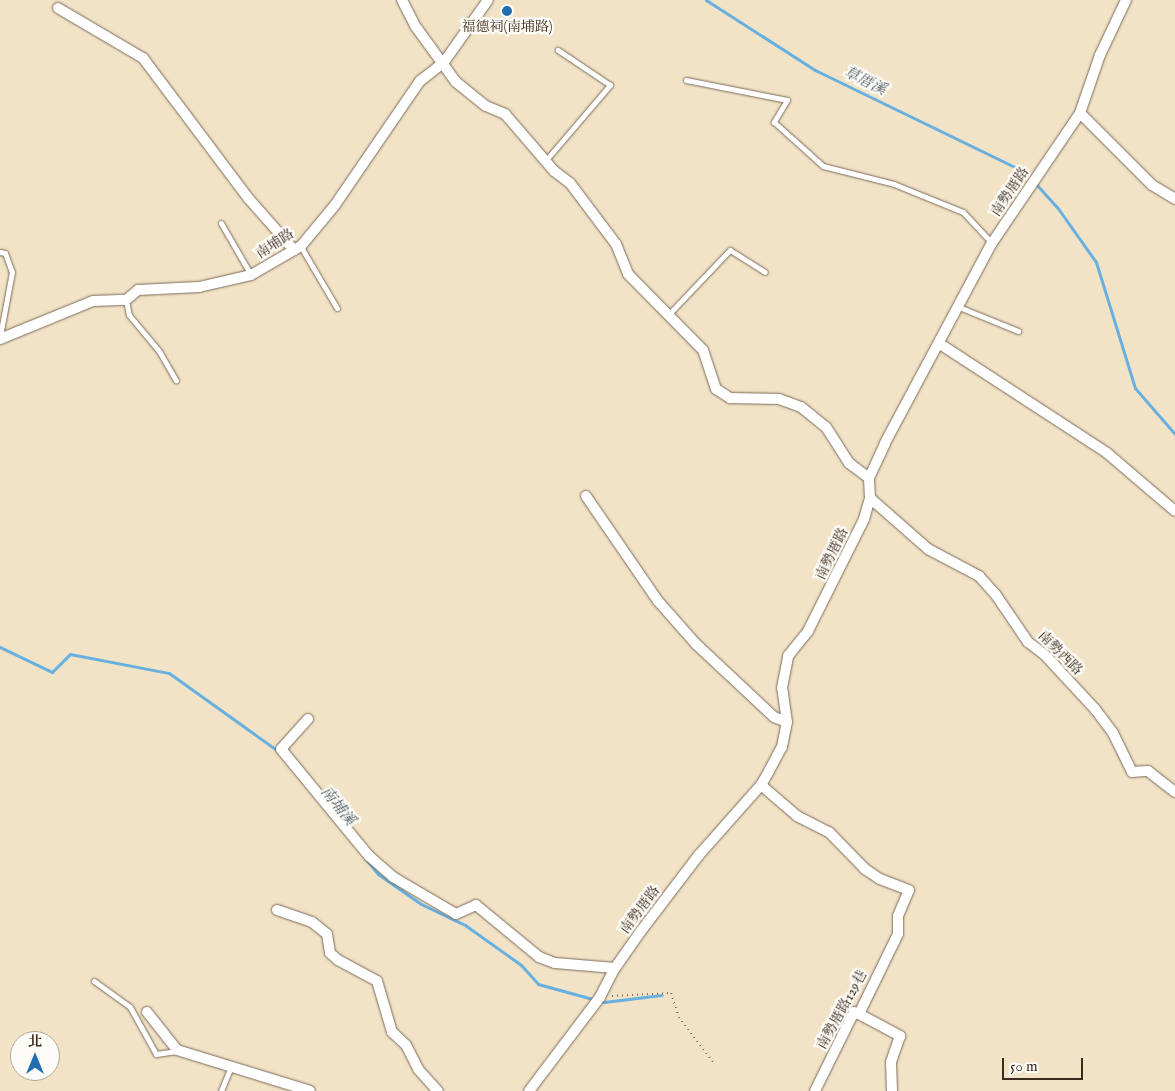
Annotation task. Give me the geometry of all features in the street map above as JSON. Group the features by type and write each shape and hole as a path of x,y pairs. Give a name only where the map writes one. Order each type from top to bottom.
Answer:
{"street":[{"path":"402,0 416,27 444,62 456,82 486,106 505,114 554,171 570,183 611,237 628,274 703,350 716,389 730,398 779,399 801,408 826,427 849,463 869,478"},
{"name":"南埔路","path":"0,337 94,301 126,300 138,290 199,287 251,275 297,248 335,205 420,82 444,62 488,0"},
{"name":"南勢厝路","path":"529,1091 600,997 615,968 698,855 761,786 782,746 787,722 782,688 788,656 808,630 833,584 864,518 870,498 869,478 992,243 1080,113 1100,55 1126,0"},
{"path":"58,8 144,58 249,199 297,248"},
{"path":"1080,113 1152,185 1175,199"},
{"path":"940,344 1107,453 1175,511"},
{"path":"586,496 658,601 696,644 774,717 787,722"},
{"name":"南勢西路","path":"870,498 928,549 979,576 996,595 1028,642 1045,655 1099,715 1113,733 1132,772 1148,771 1175,792"},
{"path":"308,719 281,749 369,856 393,877 456,914 476,905 540,957 555,962 615,968"},
{"name":"南勢厝路129巷","path":"761,786 797,816 829,832 865,869 880,879 909,890 898,916 898,934 859,1014 854,1012 815,1091"},
{"path":"277,910 312,922 327,934 330,953 338,960 377,981 392,1032 406,1045 418,1069 438,1091"},
{"path":"147,1012 177,1050 310,1091"},
{"path":"859,1014 900,1036 891,1062 892,1091"}],"lane":[{"path":"546,160 610,85 558,50"},
{"path":"686,80 787,100 774,122 823,166 894,184 962,212 992,243"},
{"path":"221,223 251,275"},
{"path":"297,248 337,308"},
{"path":"668,315 730,250 765,272"},
{"path":"0,252 5,253 12,272 0,337"},
{"path":"126,300 129,315 159,351 176,381"},
{"path":"959,307 1018,331"},
{"path":"94,981 130,1008 156,1054 177,1050"},
{"path":"221,1091 231,1066"}],"path":[{"path":"600,997 671,993 680,1017 714,1063"}],"waterway":[{"name":"草厝溪","path":"706,0 815,70 1021,170"},
{"name":"草厝溪","path":"1036,184 1057,207 1096,262 1135,388 1175,434"},
{"name":"南埔溪","path":"0,647 52,672 70,654 169,673 278,751"},
{"name":"南埔溪","path":"365,858 378,874 421,904 465,925 521,965 538,984 604,1002 662,995"}],"place":[{"name":"福德祠(南埔路)","path":"507,11"}]}
